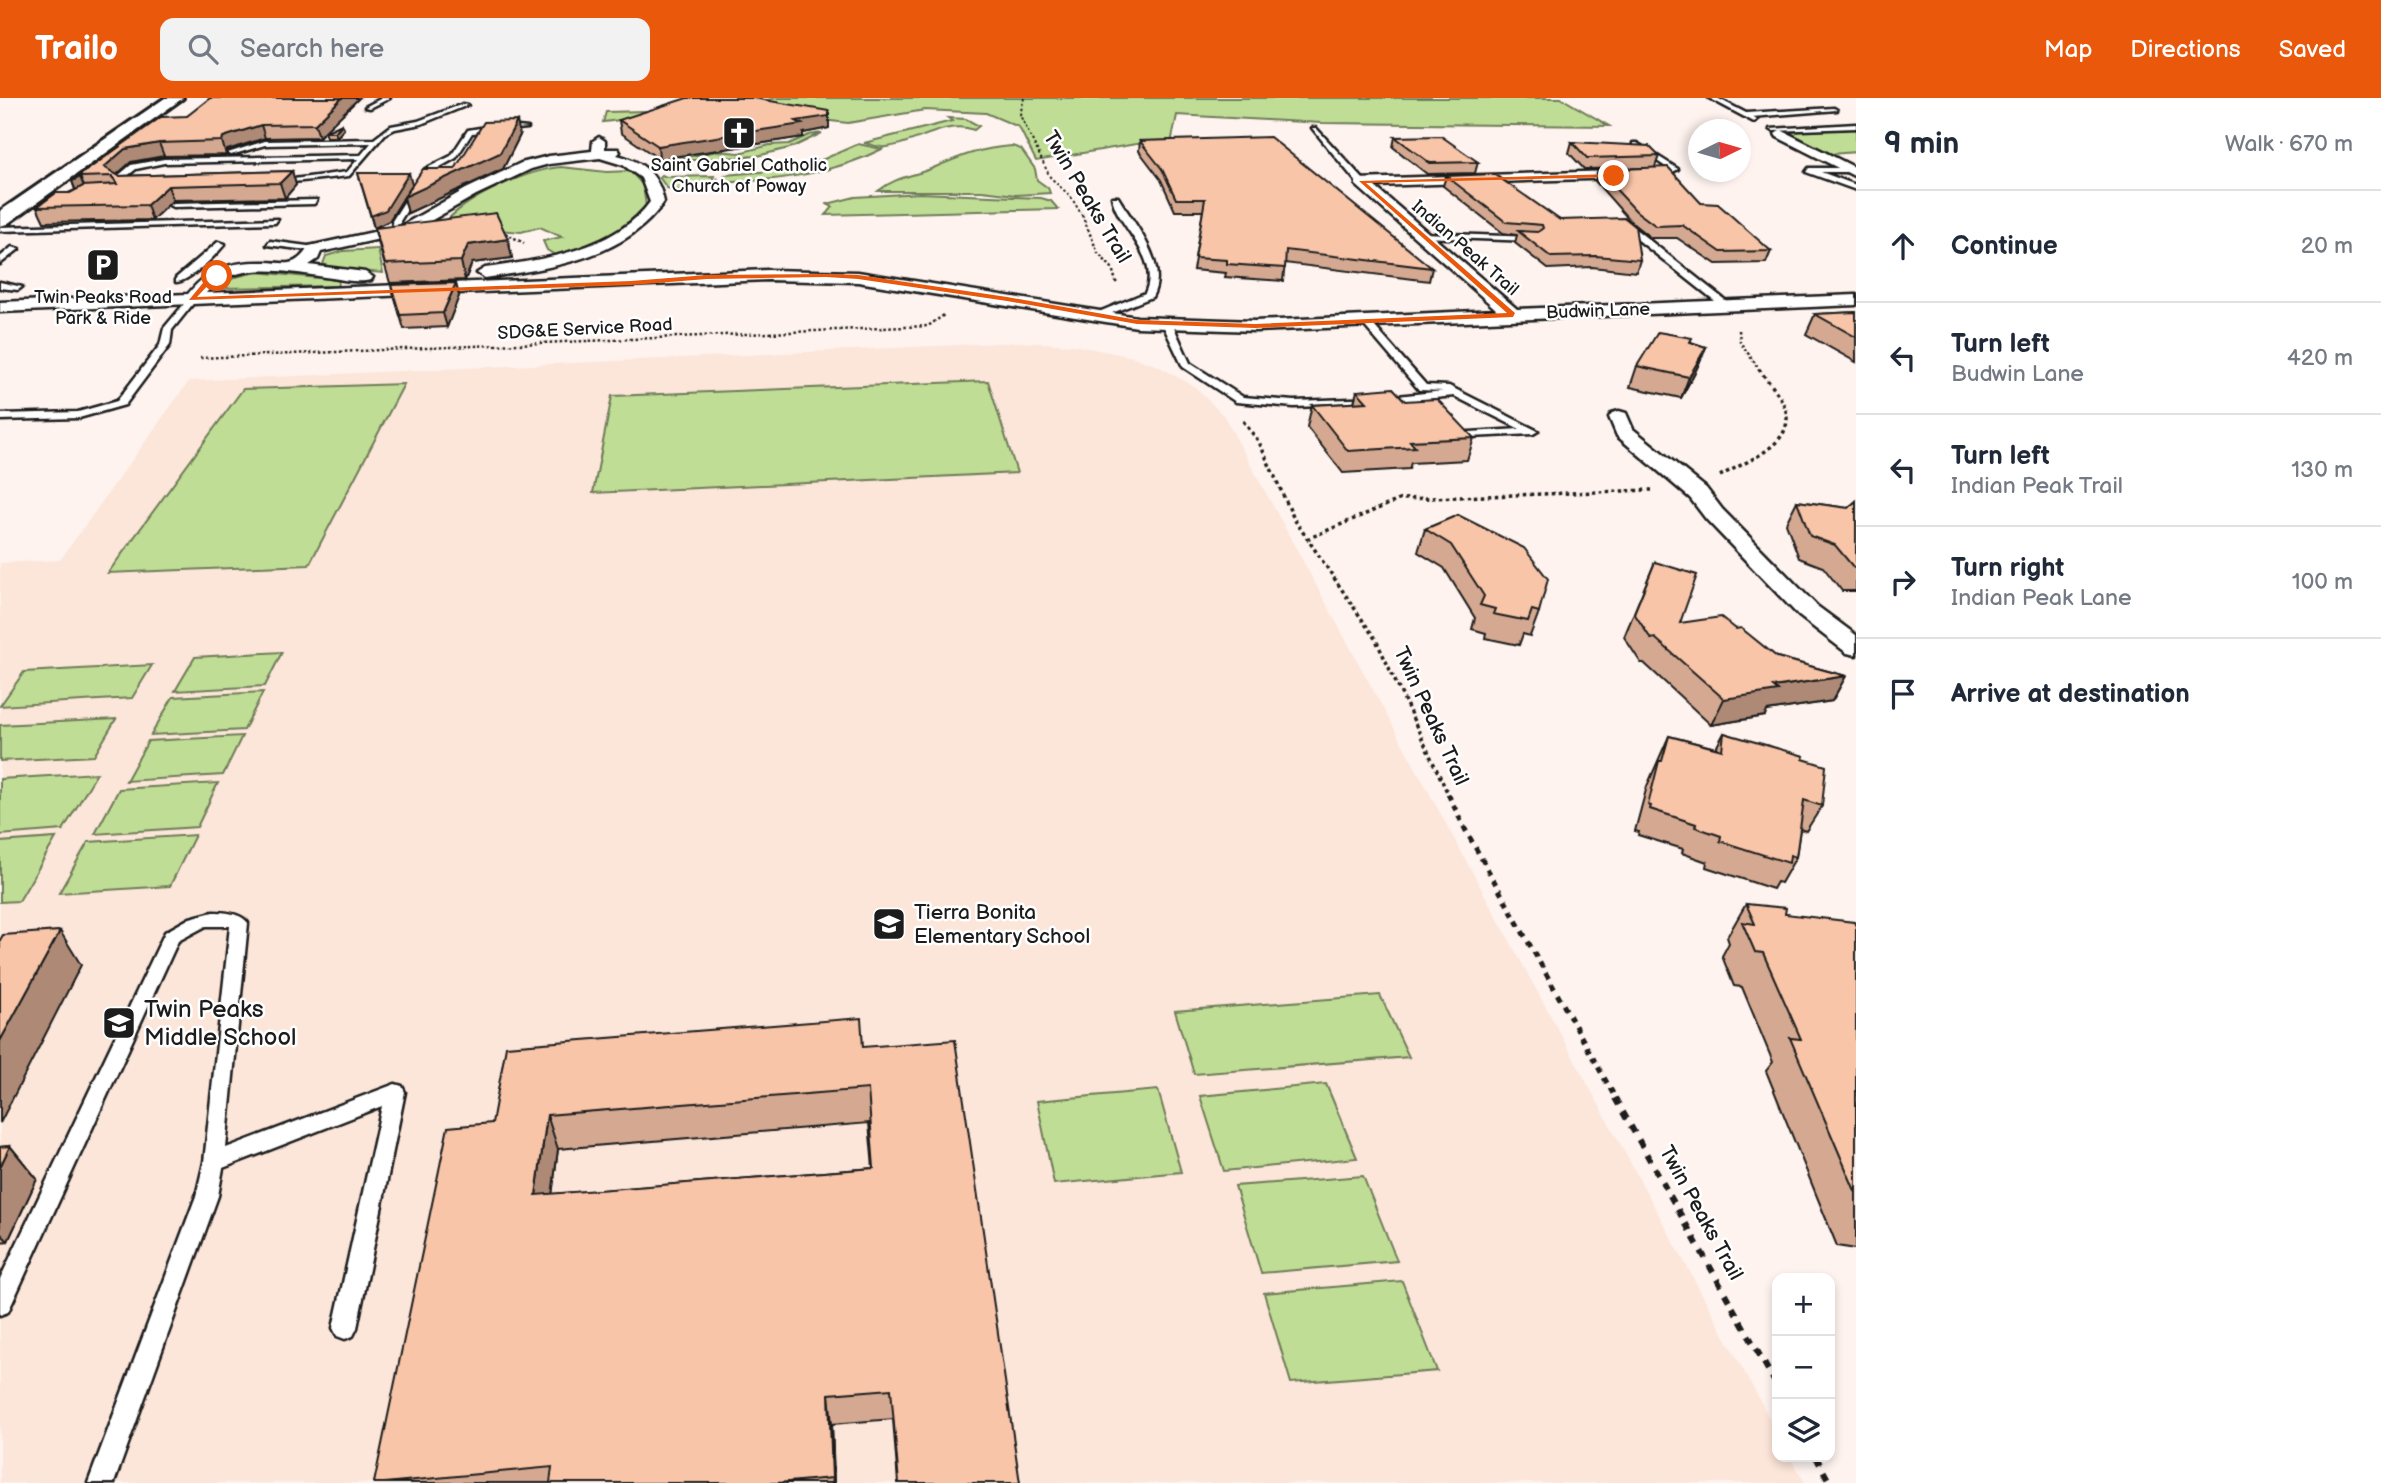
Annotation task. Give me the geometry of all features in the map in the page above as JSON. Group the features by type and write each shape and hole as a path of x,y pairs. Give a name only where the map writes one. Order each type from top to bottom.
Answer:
{"main road":[{"path":"52,163 148,98"},
{"path":"14,211 142,125 175,98"}],"street":[{"path":"1777,132 1853,172"},
{"path":"192,300 209,280 225,272 256,268 412,278 496,271 564,257 620,236 647,218 657,198 654,188 635,164 604,149 526,166 471,192 402,230 315,249 312,256 292,269"},
{"path":"1361,182 1620,175"},
{"name":"Indian Peak Trail","path":"1361,182 1513,315"},
{"name":"Budwin Lane","path":"0,307 631,283 707,277 826,275 888,281 1137,322 1255,326 1856,300"},
{"path":"1619,417 1624,432 1698,493 1714,514 1808,611 1856,647"}],"lane":[{"path":"368,107 387,98"},
{"path":"1712,98 1777,132 1856,126"},
{"path":"267,182 349,174 377,141 393,127 419,123 465,105"},
{"path":"1745,115 1834,110"},
{"path":"402,230 396,221 428,171 454,157 470,131 498,127 525,128"},
{"path":"1314,129 1361,182"},
{"path":"208,160 265,143 377,141"},
{"path":"1635,145 1674,169 1668,173 1641,174"},
{"path":"136,186 124,186 116,181 134,167 164,161 363,157"},
{"path":"1853,172 1809,170 1856,188"},
{"path":"151,225 181,198"},
{"path":"1097,316 1149,295 1154,289 1155,277 1144,246 1115,199"},
{"path":"173,205 314,202"},
{"path":"0,229 275,222"},
{"path":"1626,226 1727,306"},
{"path":"1422,235 1533,239"},
{"path":"270,243 315,249"},
{"path":"179,280 208,258 221,244"},
{"path":"0,261 15,249"},
{"path":"0,285 18,287"},
{"path":"0,417 79,415 121,403 166,345 167,330 192,300"},
{"path":"1365,321 1423,388 1445,388 1532,431 1453,436"},
{"path":"1167,323 1186,365 1240,400 1306,403 1379,401 1455,393"},
{"path":"0,1304 172,937 190,924 225,916 239,923 214,1162 207,1196 101,1483"},
{"path":"214,1162 395,1092 345,1328"}],"path":[{"name":"Twin Peaks Trail","path":"1024,98 1020,115 1050,177 1068,192 1082,215 1098,253 1112,268 1126,304"},
{"path":"716,185 719,176"},
{"path":"499,230 522,241 528,250"},
{"name":"SDG&E Service Road","path":"200,358 928,326 946,313"},
{"name":"Twin Peaks Trail","path":"1235,411 1259,442 1294,519 1376,640 1465,830 1772,1377"},
{"path":"1819,1462 1830,1483"}],"shaded area":[{"name":"Tierra Bonita Elementary School","path":"1021,342 1073,345 1133,357 1158,366 1195,387 1224,416 1772,1423 1772,1462 1794,1462 1805,1483 0,1483 0,563 60,560 189,381"}],"green space":[{"path":"776,98 1561,98 1609,126 1322,123 1177,115 1171,143 1136,144 1036,161 1019,127 986,113 925,110 848,123 654,116 603,122 606,112 725,109"},
{"path":"948,118 966,119 979,126 974,130 963,127 941,130 886,147 864,143 952,121"},
{"path":"1856,128 1856,152 1831,154 1788,132"},
{"path":"822,133 793,147 757,156 661,162 718,151 739,153 770,145 789,144 809,135"},
{"path":"858,144 882,149 843,165 804,175 721,183 725,175 783,170 824,159"},
{"path":"1012,146 1021,149 1035,169 1037,180 1048,188 1050,193 1016,195 982,191 878,191 898,180 962,156"},
{"path":"561,167 607,172 630,171 643,185 646,206 616,231 555,255 547,250 543,241 562,237 540,227 521,232 443,225 466,205 497,187 547,169"},
{"path":"714,176 708,189 683,191 667,188 659,177"},
{"path":"920,193 1041,198 1051,201 1058,209 826,215 833,207 827,204 855,197"},
{"path":"378,249 383,273 335,269 323,264 326,256 343,251"},
{"path":"256,272 339,280 337,286 217,288 236,277"},
{"path":"988,381 1017,473 593,493 612,396"},
{"path":"404,384 309,565 108,573 243,389"},
{"path":"282,652 265,686 175,691 195,657"},
{"path":"152,665 132,698 0,706 24,672"},
{"path":"263,692 244,730 151,735 173,697"},
{"path":"116,719 94,756 0,761 0,725"},
{"path":"242,736 223,775 126,781 148,741"},
{"path":"97,773 63,830 0,835 0,779"},
{"path":"218,783 197,827 95,834 119,789"},
{"path":"195,835 170,886 59,893 88,842"},
{"path":"56,838 19,901 0,902 0,842"},
{"path":"1380,995 1409,1057 1194,1074 1175,1011"},
{"path":"1326,1084 1357,1158 1224,1171 1200,1096"},
{"path":"1158,1090 1181,1172 1054,1184 1037,1101"},
{"path":"1363,1176 1397,1261 1261,1273 1235,1186"},
{"path":"1402,1281 1437,1371 1291,1383 1264,1293"}],"building":[{"path":"210,98 342,98 315,124 261,125 223,137 222,141 159,143 125,149 104,167 119,176 292,171 280,183 168,186 147,205 37,207 56,193 70,193 83,186 117,184 112,176 80,177 72,181 161,117 187,116"},
{"path":"687,98 753,98 829,111 829,116 796,121 802,124 658,146 619,120"},
{"path":"517,121 500,153 404,197 423,169 455,169 484,122"},
{"path":"342,124 335,132 325,132"},
{"path":"1441,136 1478,162 1430,163 1395,137"},
{"path":"1270,137 1432,268 1286,250 1285,268 1227,264 1227,260 1195,258 1205,199 1176,199 1162,169 1140,141"},
{"path":"1572,142 1649,146 1659,156 1587,158"},
{"path":"1668,167 1701,203 1718,204 1771,251 1721,252 1682,225 1656,226 1636,211 1598,170"},
{"path":"358,173 409,173 386,210 371,216"},
{"path":"1494,174 1560,220 1625,218 1635,226 1640,260 1596,256 1551,257 1518,231 1538,232 1543,228 1542,225 1506,222 1446,176"},
{"path":"496,213 508,239 468,245 461,261 385,264 375,228"},
{"path":"456,283 443,313 400,315 391,285"},
{"path":"1856,312 1856,337 1815,314"},
{"path":"1658,332 1692,338 1690,342 1706,347 1689,377 1637,366"},
{"path":"1393,388 1405,401 1437,399 1474,438 1410,441 1415,447 1348,451 1312,405 1367,402 1357,391"},
{"path":"1797,501 1848,508 1856,501 1856,568 1835,545 1810,536"},
{"path":"1458,515 1524,548 1548,579 1539,612 1532,610 1528,621 1493,614 1495,609 1480,605 1484,596 1451,545 1425,529"},
{"path":"1655,562 1697,575 1680,623 1721,617 1736,629 1741,628 1777,657 1846,676 1773,687 1778,691 1724,699 1655,638 1651,639 1634,613"},
{"path":"1724,733 1804,756 1803,759 1826,766 1822,806 1804,800 1796,857 1790,855 1789,863 1720,841 1721,836 1695,827 1696,824 1650,809 1651,806 1648,805 1659,761 1662,761 1669,736 1722,750"},
{"path":"1746,904 1786,908 1785,914 1854,922 1856,926 1856,1193 1790,1038 1801,1039 1763,953 1755,952 1742,922 1755,924"},
{"path":"60,931 0,1041 0,940 3,935"},
{"path":"861,1018 863,1047 955,1040 1020,1483 899,1483 891,1389 829,1394 832,1478 777,1483 550,1483 552,1467 374,1483 448,1127 492,1123 506,1046","holes":["868,1089 874,1168 536,1195 547,1115"]},
{"path":"10,1146 0,1167 0,1147"}],"place":[{"name":"Saint Gabriel Catholic Church of Poway","path":"739,133"},
{"name":"Twin Peaks Road Park & Ride","path":"103,265"},
{"name":"Tierra Bonita Elementary School","path":"889,924"},
{"name":"Twin Peaks Middle School","path":"119,1023"}],"route":[{"path":"217,276 209,280 192,300 631,283 707,277 826,275 858,277 1007,299 1137,322 1255,326 1513,315 1361,182 1614,176"}]}
